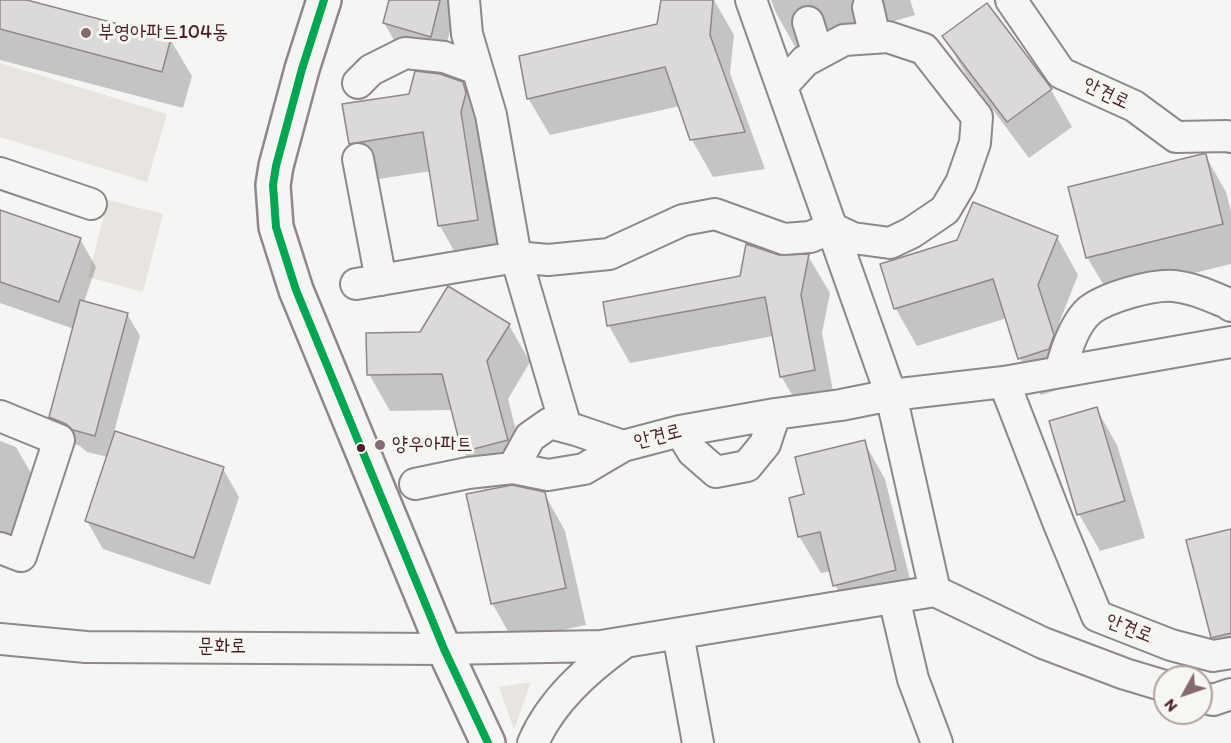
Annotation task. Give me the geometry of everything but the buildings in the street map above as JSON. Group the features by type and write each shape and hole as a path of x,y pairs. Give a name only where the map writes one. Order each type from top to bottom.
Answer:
{"main road":[{"path":"324,0 302,69 279,155 273,185 276,226 296,290 444,649 488,743"}],"street":[{"path":"464,0 467,34 490,115 516,257 566,427"},
{"path":"752,0 891,395 935,591"},
{"name":"안견로","path":"1011,0 1061,73 1134,106 1176,137 1231,137"},
{"path":"868,7 875,38"},
{"path":"808,22 818,54"},
{"path":"358,159 369,282 516,257 548,260 609,254 683,220 715,214 784,239 810,237 832,228 853,238 890,243 911,233 945,210 962,183 975,143 977,117 924,49 888,37 844,40 805,61 782,86"},
{"path":"358,83 371,70 405,53 444,57 477,69"},
{"path":"0,173 92,204"},
{"path":"1060,372 1070,339 1089,311 1114,298 1148,289 1173,286 1198,291 1231,306"},
{"name":"안견로","path":"513,468 530,437 550,423 623,446 680,431 776,414 891,395 1004,382 1231,342"},
{"name":"안견로","path":"1004,382 1097,616 1171,645 1213,656 1231,653"},
{"path":"680,431 693,452 716,472 747,466 765,444 776,414"},
{"path":"0,417 59,440 21,556 0,548"},
{"path":"415,484 468,473 513,468 548,475 584,469 623,446"},
{"path":"444,649 601,646 935,591 1043,643 1153,682"},
{"path":"894,598 913,679 937,743"},
{"path":"678,634 698,743"},
{"name":"문화로","path":"0,639 86,647 444,649"},
{"path":"533,743 546,718 569,690 593,666 624,643"},
{"path":"1213,700 1231,694"}],"shaded area":[{"path":"0,63 167,114 147,182 0,137"},
{"path":"108,200 163,214 143,292 88,277"},
{"path":"531,682 514,730 499,687"}],"transit line":[{"path":"324,0 302,69 276,166 273,185 276,227 296,290 444,649 488,743"}],"place":[{"name":"부영아파트104동","path":"86,33"},
{"name":"양우아파트","path":"380,445"}]}
